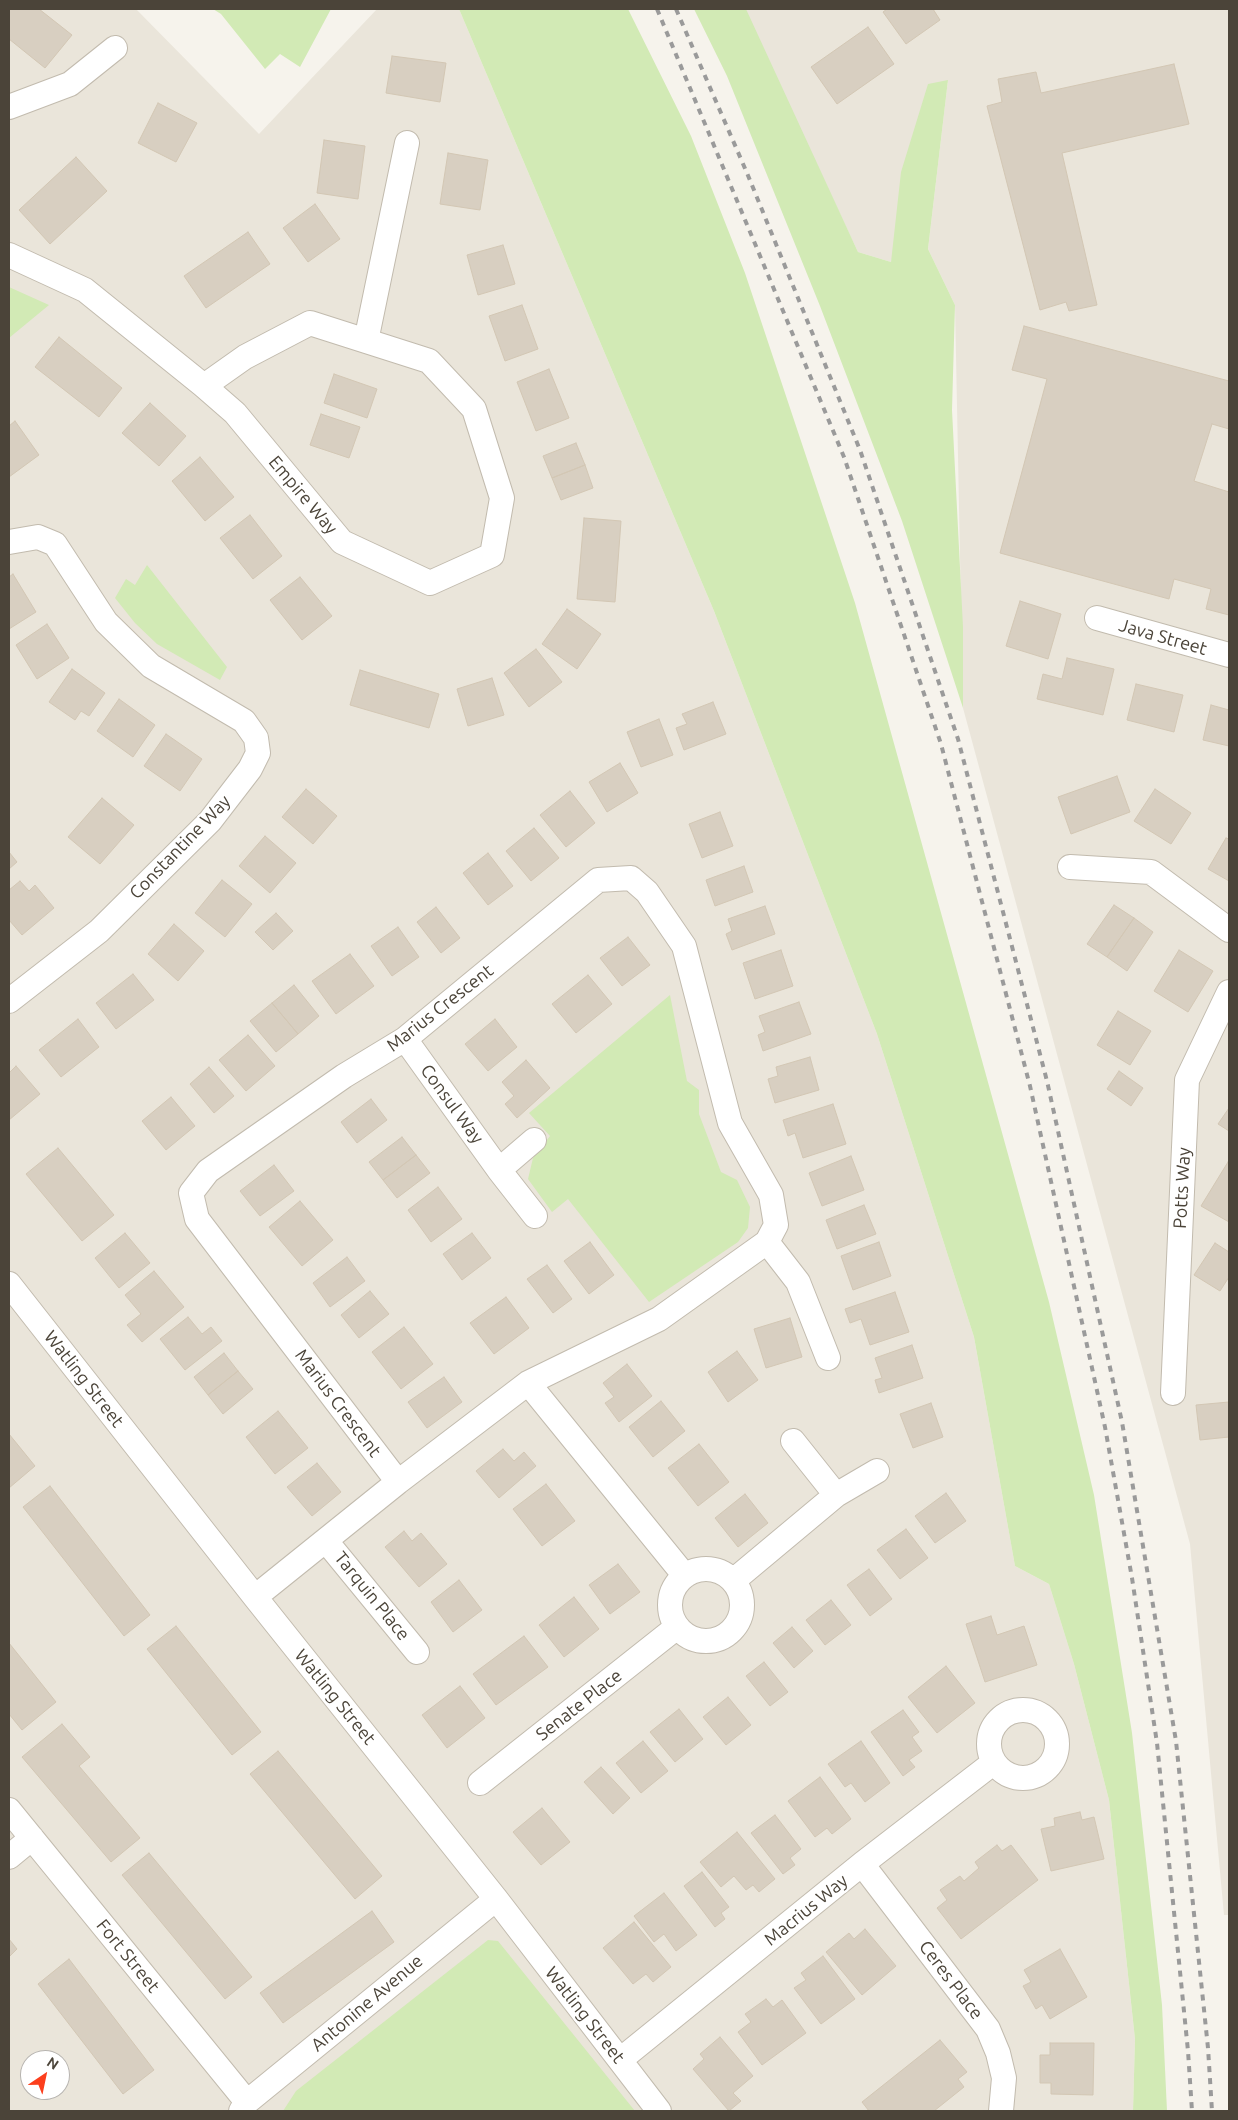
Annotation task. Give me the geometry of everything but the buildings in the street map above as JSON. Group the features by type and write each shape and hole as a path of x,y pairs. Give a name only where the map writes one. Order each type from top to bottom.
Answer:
{"street":[{"path":"9,107 70,84 115,48"},
{"path":"366,341 407,143"},
{"name":"Empire Way","path":"9,255 85,290 204,386 235,413 342,542 430,583 492,555 502,498 474,409 429,361 310,323 245,357 204,386"},
{"name":"Constantine Way","path":"9,542 38,537 55,544 106,622 151,666 244,721 256,738 258,753 250,769 203,828 99,931 9,1001"},
{"name":"Java Street","path":"1097,618 1229,655"},
{"path":"1070,867 1151,872 1229,930"},
{"name":"Marius Crescent","path":"398,1482 197,1219 191,1193 208,1172 344,1076 405,1039 598,880 631,878 647,892 684,946 730,1124 770,1195 776,1225 767,1242"},
{"name":"Potts Way","path":"1173,1393 1187,1080 1229,992"},
{"name":"Consul Way","path":"405,1039 499,1170 535,1216"},
{"path":"499,1170 534,1140"},
{"path":"255,1597 398,1482 528,1383 659,1319 767,1242 798,1282 828,1358"},
{"name":"Watling Street","path":"9,1284 496,1899 659,2111"},
{"path":"528,1383 685,1576"},
{"path":"793,1441 836,1495"},
{"path":"733,1581 836,1495 877,1471"},
{"name":"Tarquin Place","path":"326,1541 417,1652"},
{"path":"715,1570 733,1581 739,1591 742,1602 742,1614 737,1625 729,1634 708,1642 696,1640 685,1635 677,1627 672,1617 671,1600 677,1584 685,1576 694,1571 715,1570"},
{"name":"Senate Place","path":"480,1783 677,1627"},
{"name":"Macrius Way","path":"620,2060 862,1864 994,1763"},
{"name":"Fort Street","path":"9,1810 244,2107"},
{"path":"9,1857 32,1838"},
{"name":"Ceres Place","path":"862,1864 988,2029 998,2053 1004,2078 1001,2111"},
{"name":"Antonine Avenue","path":"244,2107 496,1899"}],"shaded area":[{"path":"9,9 136,9 259,134 377,9 459,9 714,611 877,1034 974,1337 1015,1566 1049,1584 1074,1664 1109,1800 1135,2039 1133,2111 9,2111"},
{"path":"743,9 1229,9 1229,1915 1224,1915 1190,1544 963,708 955,305 928,249 948,80 891,262 858,252"}],"green space":[{"path":"213,9 331,9 300,67 280,54 265,69 221,14"},
{"path":"459,9 628,9 691,136 745,273 855,603 1049,1302 1094,1495 1132,1733 1162,2005 1167,2111 1133,2111 1135,2039 1109,1800 1074,1664 1049,1584 1015,1566 974,1337 877,1034 714,611"},
{"path":"694,9 746,9 858,252 891,262 901,172 928,84 948,80 928,249 955,305 952,410 963,627 963,708 902,521 820,306 727,76"},
{"path":"9,287 49,305 9,338"},
{"path":"147,565 227,667 220,680 157,644 135,623 115,598 126,579 135,585"},
{"path":"670,995 687,1081 699,1090 699,1114 721,1172 737,1180 750,1207 748,1228 738,1242 649,1302 568,1199 552,1212 528,1179 533,1158 550,1136 529,1113"},
{"path":"488,1940 498,1941 635,2111 283,2111 296,2091"}],"railway":[{"path":"657,9 844,457 941,744 1030,1086 1105,1427 1132,1578 1157,1743 1188,2051 1192,2111"},
{"path":"676,9 747,173 860,450 958,739 1047,1081 1122,1422 1176,1741 1208,2048 1212,2111"}]}
